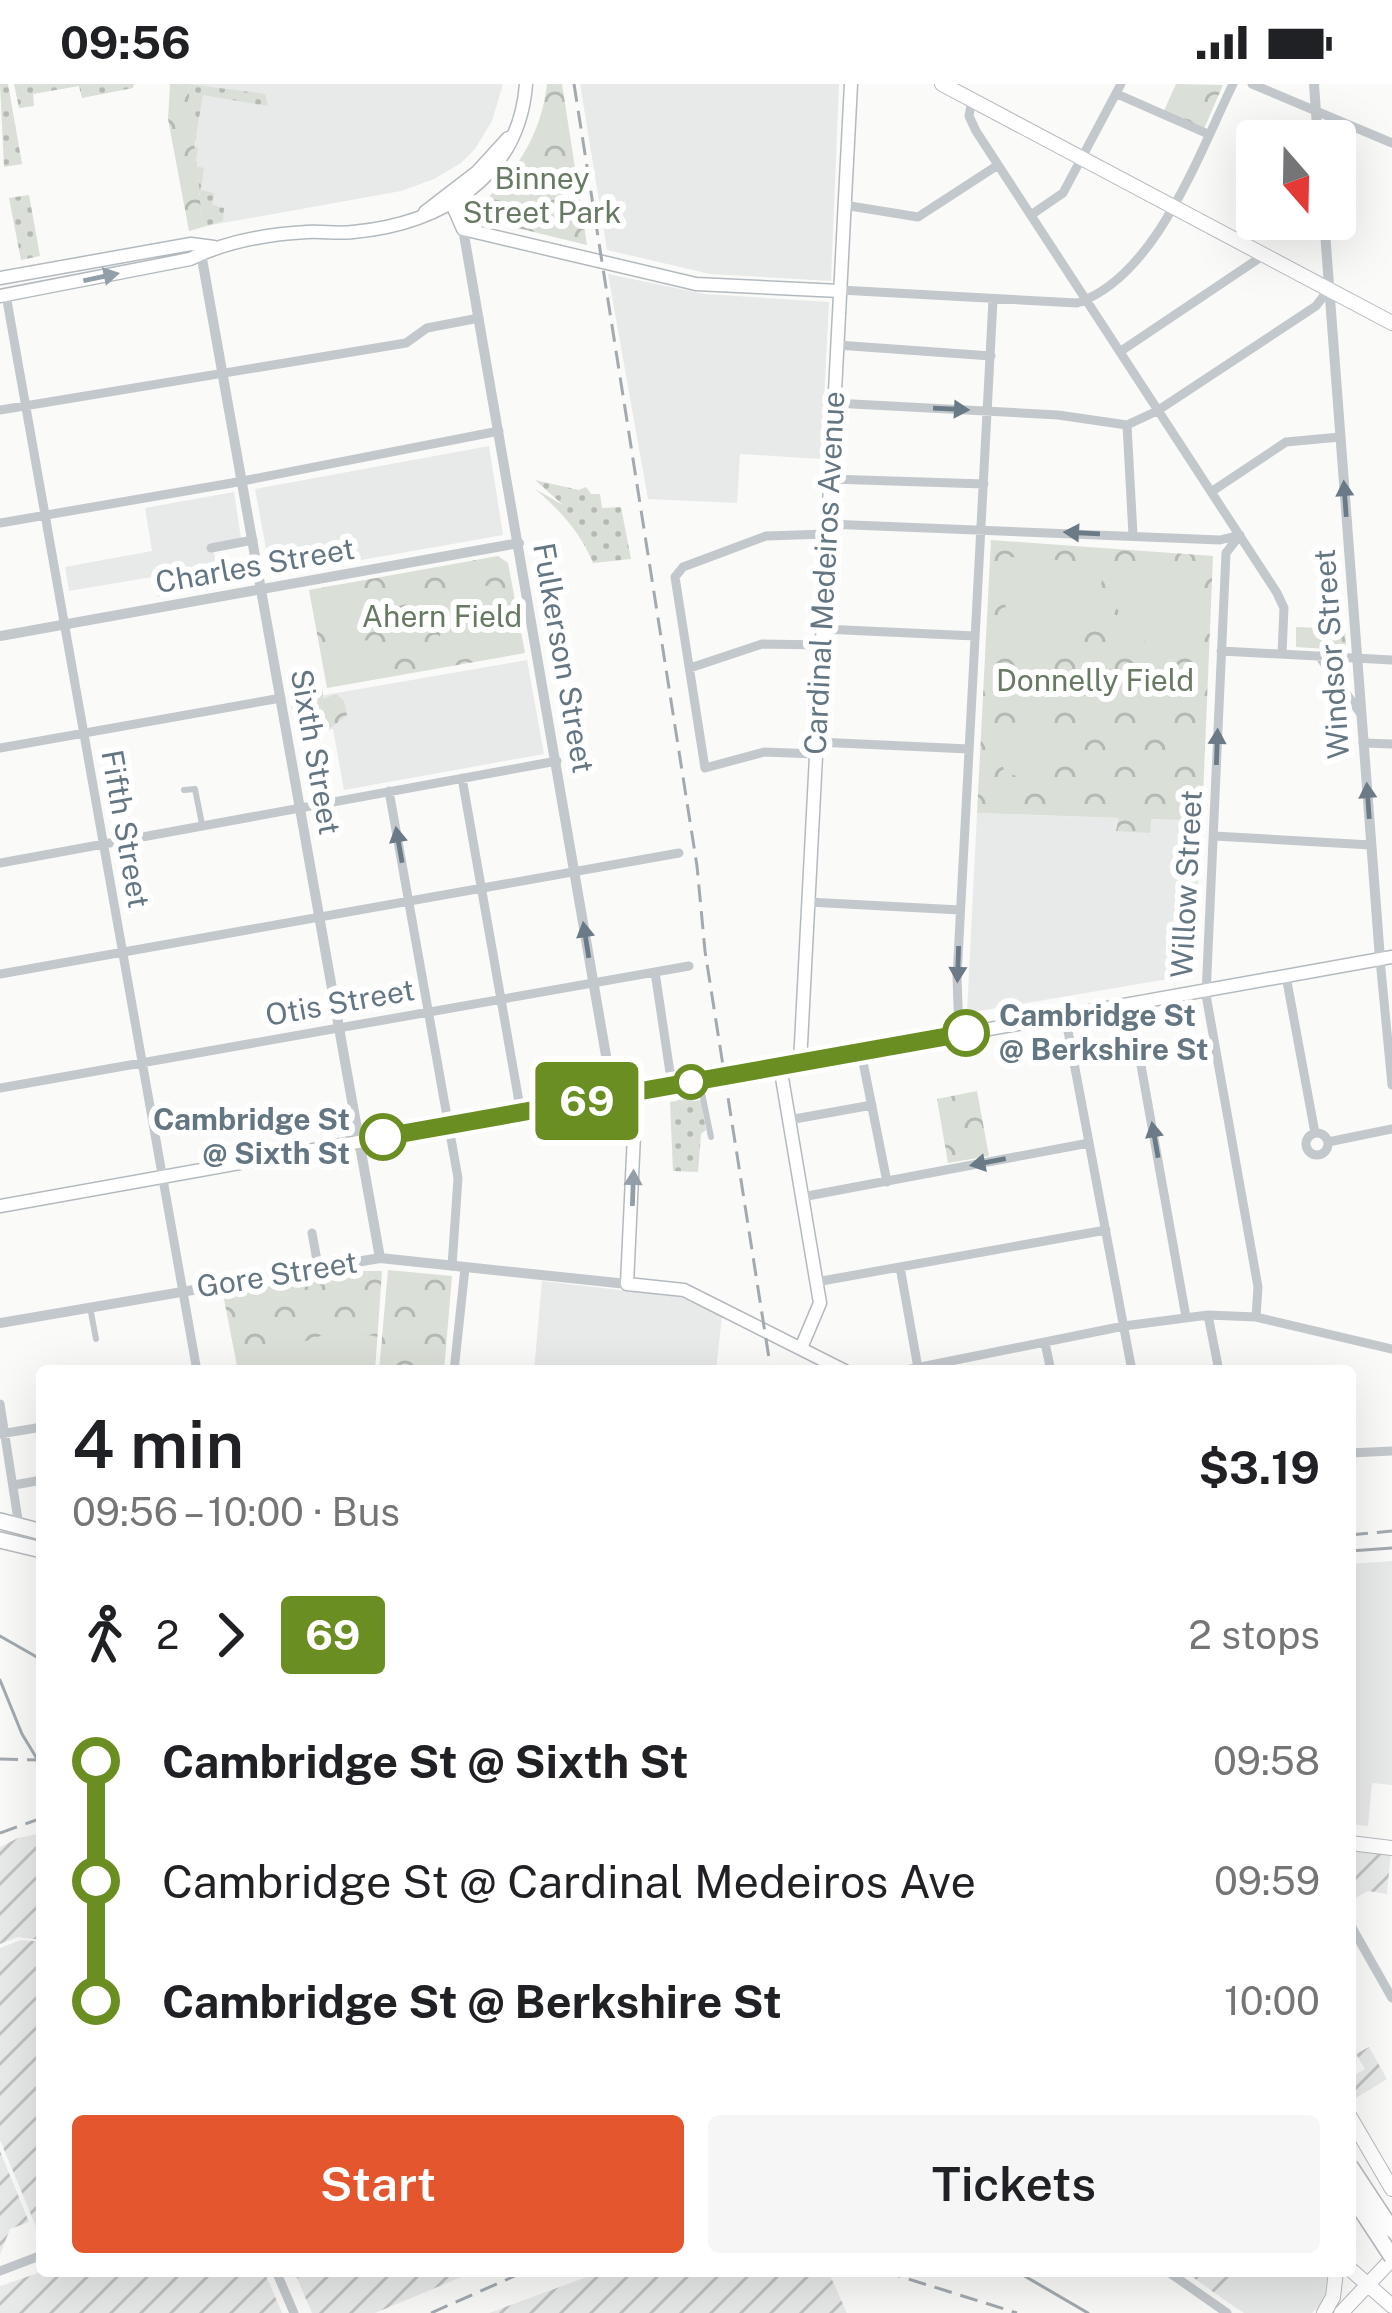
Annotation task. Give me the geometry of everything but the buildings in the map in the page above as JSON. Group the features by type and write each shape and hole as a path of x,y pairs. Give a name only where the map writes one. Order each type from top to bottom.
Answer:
{"highway":[{"path":"0,1521 36,1530"},
{"path":"0,1540 36,1549"},
{"path":"1356,2175 1392,2230"},
{"path":"1356,2202 1392,2258"}],"main road":[{"path":"3,296 215,247 415,220 452,204 498,165 511,144 526,84"},
{"name":"Cardinal Medeiros Avenue","path":"800,1063 851,84"},
{"path":"941,84 1392,322"},
{"path":"415,220 477,172 515,126"},
{"path":"452,204 463,229 696,284 840,291"},
{"path":"0,278 191,244 215,247"},
{"path":"0,1206 1386,958"},
{"path":"779,1066 820,1310 801,1348"},
{"path":"627,1284 636,1092"},
{"name":"Gore Street","path":"627,1284 684,1290 834,1365"},
{"path":"1356,1844 1392,1847"},
{"path":"1356,2129 1392,2188 1356,2205"},
{"path":"1341,2313 1392,2258"},
{"path":"1356,2274 1392,2306"},
{"path":"1324,2313 1333,2297 1335,2277"}],"street":[{"path":"840,291 1077,303 1087,299 1128,269 1155,241 1233,84"},
{"path":"1252,84 1392,143"},
{"path":"1314,84 1317,120"},
{"path":"1031,215 1063,193 1119,89 1208,134"},
{"path":"972,100 969,116 998,165 1284,608 1282,654"},
{"path":"844,205 918,217 998,165"},
{"name":"Fulkerson Street","path":"463,229 614,1096"},
{"name":"Windsor Street","path":"1326,240 1371,845 1386,958 1392,1085"},
{"name":"Sixth Street","path":"201,253 380,1258"},
{"path":"1121,351 1264,255"},
{"path":"834,403 1058,415 1127,425 1157,411 1316,306 1329,289"},
{"name":"Fifth Street","path":"3,296 196,1365"},
{"path":"959,1034 960,910 994,300"},
{"path":"0,410 406,343 427,328 479,318"},
{"path":"837,345 991,356"},
{"path":"1127,425 1133,536"},
{"path":"0,523 242,482 499,430"},
{"path":"1210,492 1286,442 1340,437"},
{"path":"830,479 984,484"},
{"path":"969,748 816,748 764,752 705,768 675,584 679,569 766,536 828,529 982,528 1220,540 1240,535"},
{"name":"Willow Street","path":"1240,535 1226,553 1206,990 1258,1291 1256,1316"},
{"path":"212,548 253,540"},
{"name":"Charles Street","path":"0,636 519,543"},
{"path":"823,629 975,636"},
{"path":"690,668 761,644 822,645"},
{"path":"1221,651 1392,660"},
{"path":"1319,656 1361,714"},
{"path":"0,748 281,698"},
{"path":"1364,743 1392,744"},
{"path":"0,863 557,761"},
{"path":"462,778 521,1113"},
{"path":"184,790 195,789 202,824"},
{"path":"389,791 458,1178 454,1365"},
{"path":"1214,836 1371,845"},
{"path":"0,974 679,853"},
{"path":"808,902 960,910"},
{"name":"Otis Street","path":"0,1088 689,966"},
{"path":"655,972 672,1086"},
{"path":"1286,976 1315,1133"},
{"path":"1130,1004 1186,1317"},
{"path":"1066,1015 1131,1365"},
{"path":"861,1052 887,1182"},
{"path":"702,1093 711,1136"},
{"path":"789,1120 872,1105"},
{"path":"1328,1142 1392,1129"},
{"path":"1315,1133 1307,1141 1311,1153 1323,1153 1328,1142"},
{"path":"1315,1133 1328,1142"},
{"path":"802,1197 1089,1143"},
{"path":"815,1282 1106,1230"},
{"path":"312,1233 318,1266"},
{"name":"Gore Street","path":"0,1323 380,1258 627,1284"},
{"path":"900,1267 918,1365"},
{"path":"90,1307 95,1339"},
{"path":"1208,1316 1218,1365"},
{"path":"929,1365 1124,1326 1208,1316 1256,1316 1392,1349"},
{"path":"1045,1343 1050,1365"},
{"path":"0,1404 19,1526"},
{"path":"3,1434 36,1428"},
{"path":"1356,1454 1392,1451"},
{"path":"14,1485 36,1481"},
{"path":"1356,1935 1392,1998"},
{"path":"0,2271 36,2257"},
{"path":"279,2277 294,2313"},
{"path":"1176,2277 1227,2313"}],"shaded area":[{"path":"191,84 503,84 492,121 475,149 434,179 401,191 206,226 186,120"},
{"path":"580,84 839,84 831,281 710,274 607,250"},
{"path":"608,274 705,294 829,302 821,459 740,454 737,503 648,499"},
{"path":"489,446 503,535 271,576 255,489"},
{"path":"234,492 242,545 214,550 216,567 202,570 205,588 158,597 152,577 69,591 65,567 152,551 145,508"},
{"path":"527,660 544,754 344,790 333,729 297,735 290,701"},
{"path":"977,813 1202,821 1192,975 967,1013"},
{"path":"542,1281 680,1297 722,1316 717,1365 535,1365"},
{"path":"1392,1561 1392,1785 1372,1783 1368,1826 1356,1825 1356,1564"},
{"path":"36,1834 36,1939 18,1937 0,1944 0,1847"},
{"path":"1356,1849 1391,1853 1387,1894 1368,1891 1356,1898"},
{"path":"21,1940 36,1941 36,2227 0,2140 0,1948"},
{"path":"1369,2047 1387,2079 1356,2098 1356,2074 1365,2069 1356,2054"},
{"path":"0,2151 29,2222 10,2229 0,2255"},
{"path":"36,2274 267,2277 282,2313 0,2313 0,2286"},
{"path":"297,2277 462,2277 375,2313 312,2313"},
{"path":"587,2277 831,2277 847,2313 489,2313"},
{"path":"1192,2277 1248,2277 1229,2303"},
{"path":"1248,2277 1327,2277 1324,2301 1312,2313 1244,2313 1229,2303"}],"green space":[{"path":"0,84 8,84 22,164 4,167"},
{"path":"14,84 134,84 133,88 82,98 79,86 33,94 34,106 19,108"},
{"path":"170,84 188,84 203,227 189,231 168,119"},
{"path":"188,84 265,94 268,106 203,95 194,145"},
{"name":"Binney Street Park","path":"547,84 562,84 587,245 478,215 479,206 525,151 539,120"},
{"path":"1176,84 1223,85 1203,131 1163,113"},
{"path":"197,166 204,168 201,190 214,193 212,205 224,208 223,221 203,227"},
{"path":"29,195 40,256 21,260 9,198"},
{"path":"535,480 579,490 586,487 591,494 600,494 602,508 621,507 631,559 593,563 568,522 535,489 563,505"},
{"name":"Donnelly Field","path":"991,540 1213,556 1202,821 1151,819 1150,833 1116,831 1119,818 977,813"},
{"name":"Ahern Field","path":"498,556 508,563 525,653 327,688 309,590"},
{"path":"1012,557 1105,563 1095,601 1074,630 1044,648 1005,654 1006,562"},
{"path":"1113,563 1195,569 1203,576 1197,658 1161,650 1132,630 1114,600"},
{"path":"351,583 364,630 359,636 331,641 324,637 317,593 320,588"},
{"path":"481,585 504,588 513,643 507,651 449,662 440,651 448,609 461,594"},
{"path":"1296,627 1345,629 1346,646 1343,650 1296,647"},
{"path":"368,640 374,672 330,680 324,648"},
{"path":"322,689 323,699 336,694 344,701 347,715 332,727 300,733 292,694"},
{"path":"1027,720 1045,725 1058,743 1053,776 1009,775 1003,768 1007,724"},
{"path":"977,1091 989,1156 948,1163 937,1099"},
{"path":"701,1100 706,1130 701,1134 698,1172 673,1171 670,1102"},
{"path":"388,1270 452,1276 445,1365 380,1365"},
{"path":"356,1271 382,1271 375,1365 237,1365 223,1294"},
{"path":"334,1331 375,1336 372,1365 269,1365 283,1349"}],"tram line":[{"path":"1356,1551 1392,1548"},
{"path":"0,1636 36,1657"},
{"path":"0,1680 36,1757"},
{"path":"1026,2277 1088,2313"}],"railway":[{"path":"574,84 770,1365"},
{"path":"1356,1534 1392,1531"},
{"path":"0,1759 36,1760"},
{"path":"0,1833 36,1820"},
{"path":"431,2313 512,2277"},
{"path":"902,2277 1017,2313"}],"bus line":[{"name":"69","path":"383,1137 966,1033"}],"place":[{"name":"Cambridge St @ Berkshire St","path":"966,1033"},
{"name":"Cambridge St @ Sixth St","path":"383,1137"}]}
